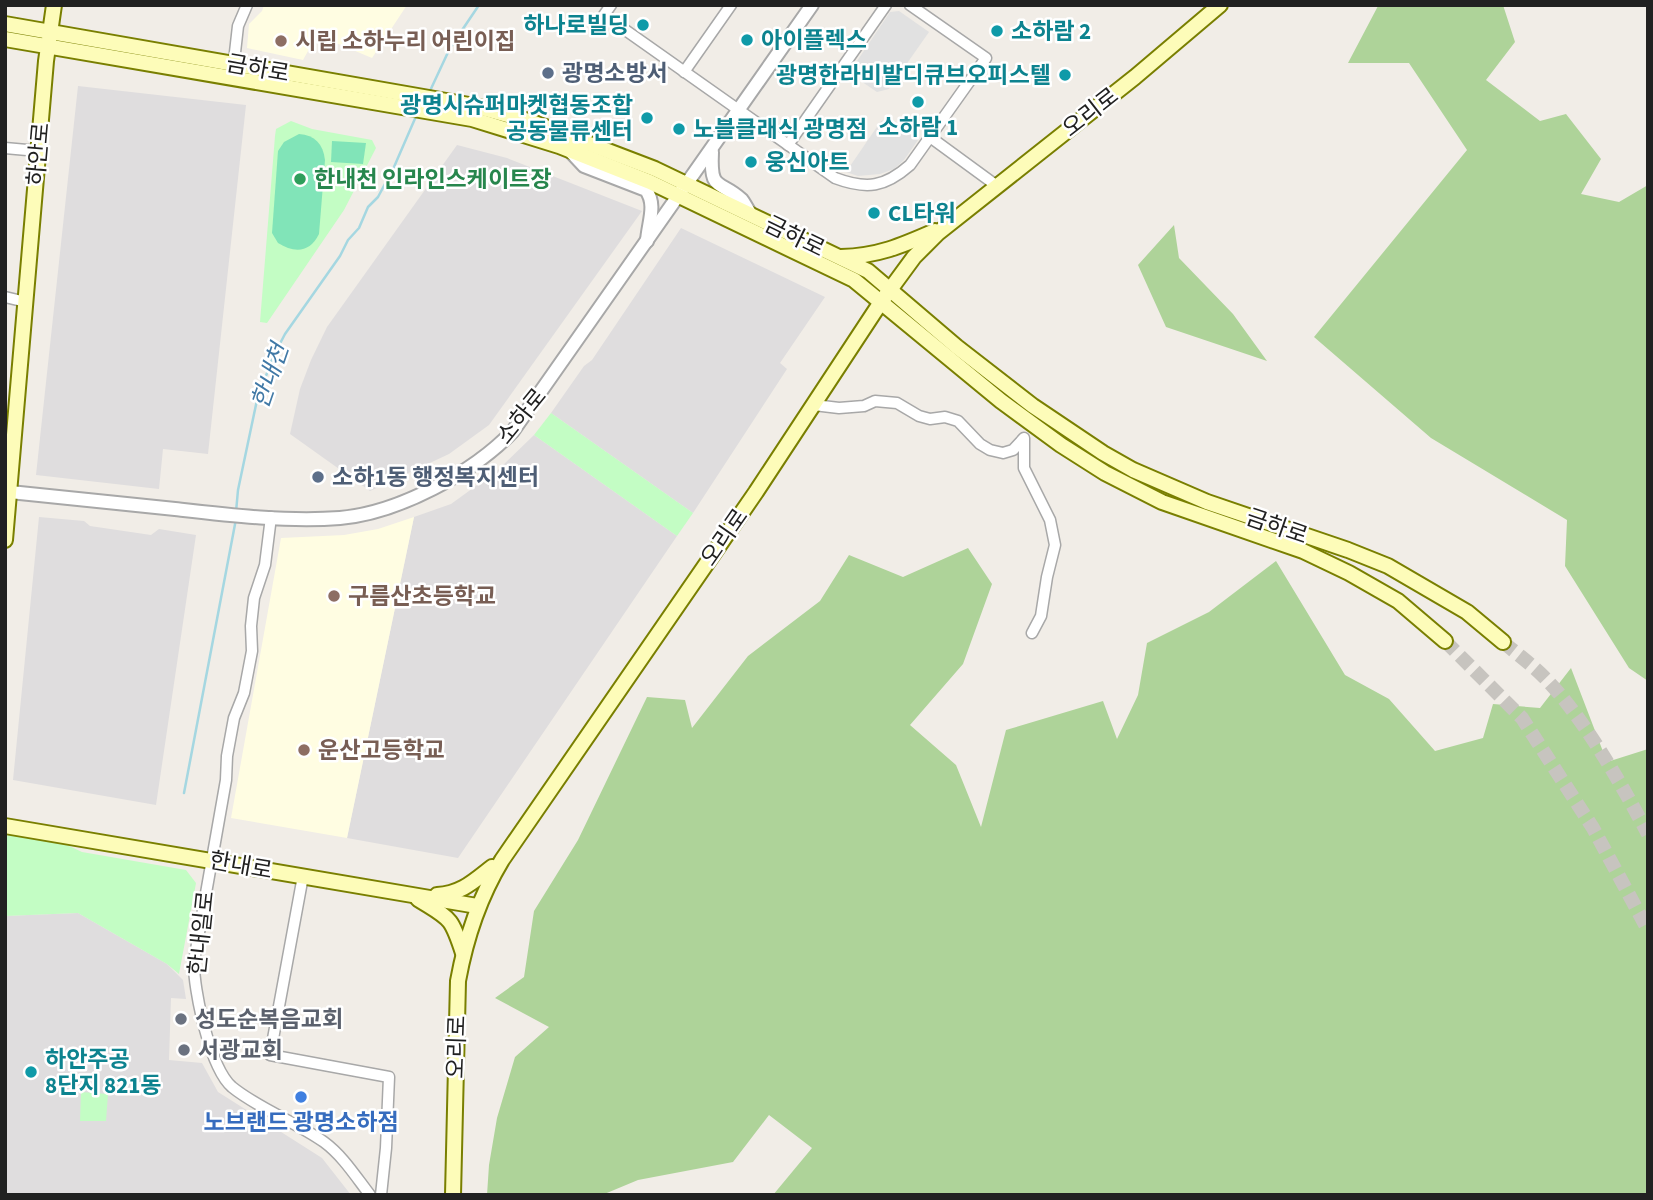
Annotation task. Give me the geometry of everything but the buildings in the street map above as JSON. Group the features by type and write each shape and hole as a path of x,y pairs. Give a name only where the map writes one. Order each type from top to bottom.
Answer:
{"main road":[{"name":"하안로","path":"5,540 9,461 54,5"},
{"name":"오리로","path":"453,1195 458,981 477,906 502,860 914,257 946,226 1135,77 1220,5"},
{"name":"금하로","path":"5,24 49,39 531,122 655,169 684,190 885,296 1033,406 1133,470 1207,502 1388,566 1467,612 1503,642"},
{"name":"금하로","path":"5,39 49,39"},
{"name":"금하로","path":"442,106 751,215 869,271 885,296 1027,420 1061,445 1128,486 1198,516 1303,551 1349,573 1398,601 1445,640"},
{"path":"838,257 890,251 946,226"},
{"name":"한내로","path":"5,826 477,906"},
{"path":"411,894 441,895 460,891 502,860"},
{"path":"411,894 451,922 463,953"}],"street":[{"path":"233,71 238,26 247,5"},
{"path":"611,5 604,15 835,178 852,184 869,185 883,184 910,165 986,58 910,5"},
{"path":"684,72 731,5"},
{"name":"소하로","path":"8,490 214,514 341,518 413,498 483,458 513,431 812,5"},
{"path":"788,145 886,5"},
{"path":"930,137 997,186"},
{"path":"5,148 38,151"},
{"path":"569,149 584,166 646,190 652,198 653,207 647,241"},
{"path":"712,151 712,177 741,200 751,215"},
{"path":"5,297 26,302"},
{"path":"814,405 839,408 864,406 875,401 897,403 930,419 945,417 958,421 980,444 1003,453 1013,450 1024,438"},
{"path":"1027,420 1024,468 1050,520 1055,545 1046,577 1041,616 1032,633"},
{"name":"한내일로","path":"271,517 265,565 254,598 252,651 244,693 234,718 226,780 194,961 196,993 219,1069 231,1086 325,1143 370,1195"},
{"path":"303,876 270,1055 389,1077 381,1195"}],"shaded area":[{"path":"264,5 407,5 372,58 317,35 303,60 247,48 249,24 262,11"},
{"path":"899,11 929,32 889,89 877,92 849,73 890,12"},
{"path":"78,86 246,105 208,454 163,449 159,489 36,475"},
{"path":"887,119 918,140 904,160 894,169 880,174 858,176 846,172 881,121"},
{"path":"457,145 507,158 642,211 489,425 449,454 370,491 290,434 300,389 327,327"},
{"path":"681,228 825,297 780,363 787,369 693,513 551,413 584,366 592,360"},
{"path":"534,435 677,536 458,858 347,838 414,517 451,504 498,470"},
{"path":"39,517 84,521 90,526 151,535 159,529 196,535 156,805 13,780"},
{"path":"414,517 347,838 231,818 281,538 344,535 378,529"},
{"path":"78,913 167,964 183,980 186,999 171,998 169,1060 202,1063 218,1092 322,1158 351,1195 5,1195 5,916"}],"green space":[{"path":"1503,5 1515,42 1486,80 1540,121 1566,114 1601,159 1581,194 1619,202 1648,185 1648,681 1629,668 1565,566 1567,520 1431,438 1314,337 1467,150 1409,63 1348,63 1378,6"},
{"path":"291,121 312,129 372,140 376,148 344,210 267,323 260,322 275,136 276,129"},
{"name":"한내천 인라인스케이트장","path":"299,134 310,136 317,141 325,160 319,234 311,245 296,250 278,243 272,233 278,151 284,142"},
{"path":"332,141 366,143 363,164 331,162"},
{"path":"1174,225 1179,258 1233,314 1267,361 1166,327 1138,265"},
{"path":"551,413 693,513 677,536 534,435"},
{"path":"968,548 992,584 963,664 910,725 956,765 981,827 1006,730 1103,701 1117,739 1138,695 1147,643 1209,612 1276,561 1345,675 1389,699 1435,751 1483,738 1493,704 1540,708 1571,668 1607,762 1648,749 1648,1195 773,1195 812,1148 769,1115 733,1162 638,1180 602,1195 487,1195 497,1118 515,1057 549,1027 495,998 524,977 534,911 578,840 647,697 685,700 692,728 748,656 820,601 849,555 903,577"},
{"path":"5,836 67,845 82,852 186,870 196,883 179,974 167,964 78,913 5,916"},
{"path":"81,1092 108,1094 106,1121 80,1121"}],"waterway":[{"name":"한내천","path":"429,93 450,48 479,5"},
{"name":"한내천","path":"236,512 257,400 273,357 285,334 340,256 348,240 359,228 368,207 378,197 417,114"},
{"name":"한내천","path":"184,793 236,519"}],"tunnel":[{"path":"1445,641 1522,718 1593,828 1648,930"},
{"path":"1503,642 1544,677 1573,711 1614,773 1648,834"}],"place":[{"name":"하나로빌딩","path":"643,25"},
{"name":"소하람 2","path":"997,31"},
{"name":"아이플렉스","path":"747,40"},
{"name":"시립 소하누리 어린이집","path":"281,41"},
{"name":"광명소방서","path":"548,73"},
{"name":"광명한라비발디큐브오피스텔","path":"1065,75"},
{"name":"소하람 1","path":"918,102"},
{"name":"광명시슈퍼마켓협동조합 공동물류센터","path":"647,118"},
{"name":"노블클래식 광명점","path":"679,129"},
{"name":"웅신아트","path":"751,162"},
{"name":"한내천 인라인스케이트장","path":"300,179"},
{"name":"CL타워","path":"874,213"},
{"name":"소하1동 행정복지센터","path":"318,477"},
{"name":"구름산초등학교","path":"334,596"},
{"name":"운산고등학교","path":"304,750"},
{"name":"성도순복음교회","path":"181,1019"},
{"name":"서광교회","path":"184,1050"},
{"name":"하안주공 8단지 821동","path":"31,1072"},
{"name":"노브랜드 광명소하점","path":"301,1097"}]}
